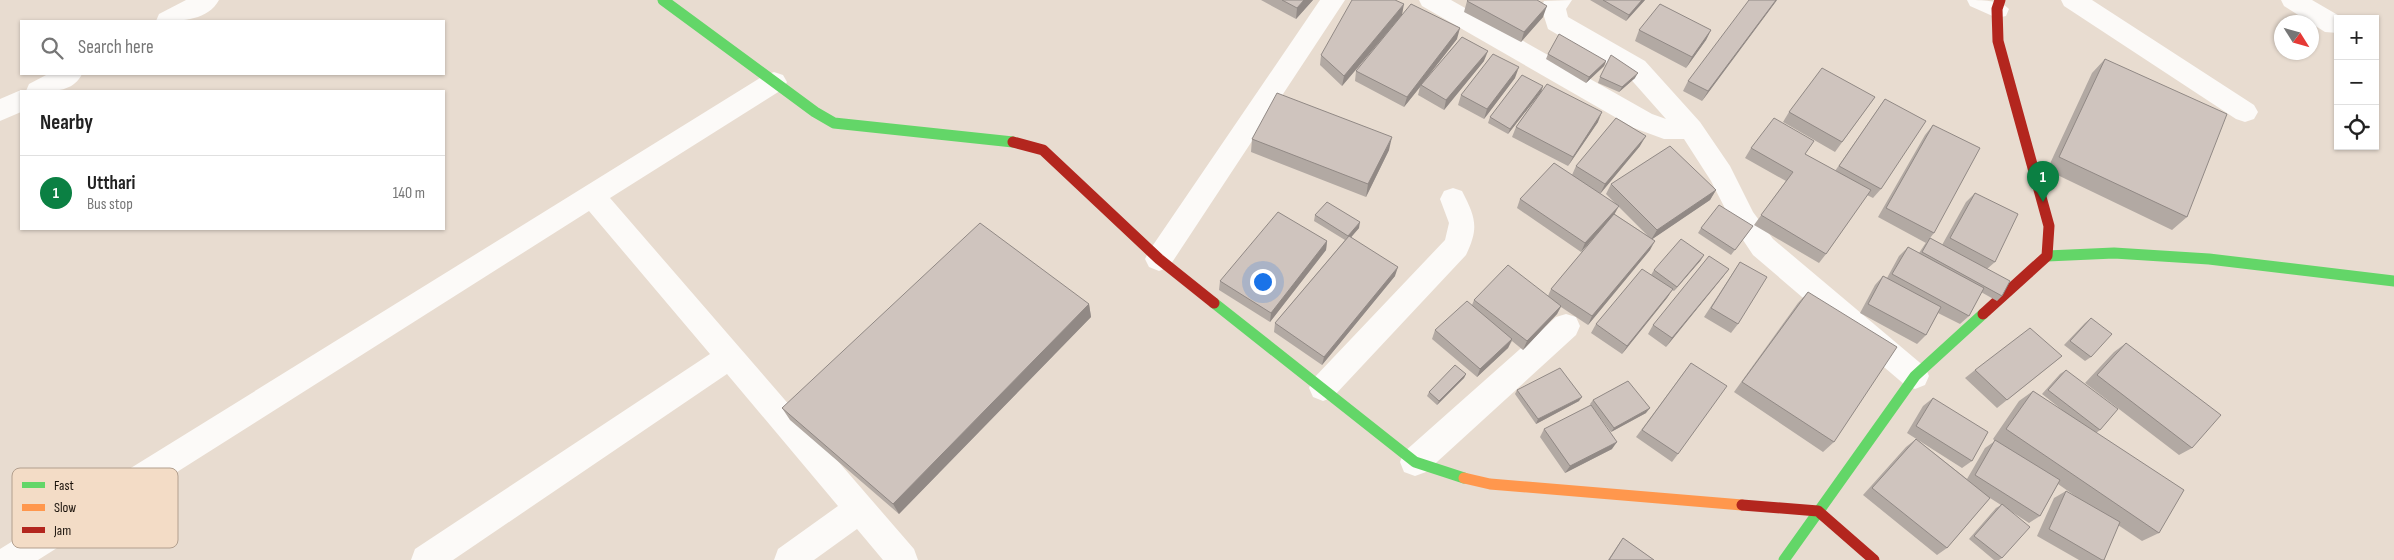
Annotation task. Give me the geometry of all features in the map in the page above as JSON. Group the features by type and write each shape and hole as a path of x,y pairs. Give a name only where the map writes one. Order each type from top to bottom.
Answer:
{"street":[{"path":"170,20 208,0"},
{"path":"663,0 814,112 834,123 1014,142 1043,150 1159,259 1415,462 1470,480 1490,484 1818,511 1874,560"},
{"path":"1159,259 1333,0"},
{"path":"1431,0 1643,121 1664,129 1691,130"},
{"path":"1560,0 1553,7 1557,22 1636,68 1691,130 1722,174 1744,220 1763,247 1915,376"},
{"path":"2073,0 2245,112"},
{"path":"2293,0 2334,25"},
{"path":"1992,3 1998,40 2049,226 2047,256"},
{"path":"40,90 68,75"},
{"path":"157,468 774,82"},
{"path":"0,111 20,101"},
{"path":"592,196 903,560"},
{"path":"1323,388 1456,247 1463,230 1461,215 1453,199"},
{"path":"1784,560 1915,376 2047,256 2114,253 2209,259 2394,280"},
{"path":"1415,462 1566,326"},
{"path":"426,560 729,357"},
{"path":"789,560 859,509"},
{"path":"10,560 29,548"}],"building":[{"path":"1282,0 1304,0 1297,8"},
{"path":"1352,0 1395,0 1404,4 1344,76 1321,55"},
{"path":"1468,0 1537,0 1547,6 1524,32"},
{"path":"1603,0 1642,0 1629,15"},
{"path":"1749,0 1776,0 1708,91 1688,81"},
{"path":"1411,4 1460,28 1407,97 1356,71"},
{"path":"1660,4 1711,30 1692,57 1639,30"},
{"path":"1559,34 1606,61 1589,77 1548,54"},
{"path":"1462,37 1488,51 1446,100 1421,85"},
{"path":"1493,54 1519,67 1487,109 1461,95"},
{"path":"1611,55 1638,73 1622,87 1600,77"},
{"path":"2105,59 2227,114 2187,217 2059,157"},
{"path":"1822,68 1875,97 1842,142 1789,112"},
{"path":"1522,75 1543,86 1510,129 1490,117"},
{"path":"1547,84 1602,112 1573,157 1516,127"},
{"path":"1277,93 1392,137 1368,184 1252,139"},
{"path":"1885,99 1926,121 1881,189 1839,166"},
{"path":"1616,118 1646,136 1605,184 1576,166"},
{"path":"1774,118 1814,141 1805,154 1871,190 1826,254 1761,215 1793,172 1751,148"},
{"path":"1933,125 1980,148 1934,233 1886,208"},
{"path":"1670,146 1716,190 1657,230 1611,184"},
{"path":"1554,163 1619,206 1585,243 1520,199"},
{"path":"1975,193 2018,214 1995,262 1950,238"},
{"path":"1327,202 1360,222 1348,236 1315,215"},
{"path":"1719,205 1753,226 1735,250 1701,228"},
{"path":"1278,212 1327,241 1271,313 1220,281"},
{"path":"1614,214 1655,241 1592,316 1551,289"},
{"path":"980,223 1089,304 893,504 782,408"},
{"path":"1349,236 1398,267 1324,357 1275,323"},
{"path":"1930,238 2010,281 2002,296 1922,252"},
{"path":"1681,239 1704,255 1677,287 1654,270"},
{"path":"1908,247 1984,288 1969,316 1892,274"},
{"path":"1709,256 1729,269 1672,338 1653,325"},
{"path":"1740,262 1767,277 1738,324 1711,308"},
{"path":"1508,265 1561,306 1527,341 1474,300"},
{"path":"1642,269 1673,289 1627,346 1596,324"},
{"path":"1883,276 1941,307 1926,335 1868,304"},
{"path":"1808,292 1897,347 1834,442 1742,382"},
{"path":"1467,301 1512,339 1480,369 1435,330"},
{"path":"2091,318 2112,334 2091,357 2070,341"},
{"path":"2030,328 2062,356 2007,400 1975,370"},
{"path":"2126,343 2221,415 2192,448 2097,375"},
{"path":"1691,363 1727,386 1678,454 1642,430"},
{"path":"1455,365 1466,374 1439,401 1429,392"},
{"path":"1560,368 1582,397 1538,419 1517,390"},
{"path":"2066,370 2118,409 2100,430 2048,390"},
{"path":"1628,381 1650,408 1614,428 1593,400"},
{"path":"2033,391 2184,490 2159,533 2006,429"},
{"path":"1933,398 1988,432 1972,461 1916,426"},
{"path":"1591,405 1617,442 1570,466 1544,429"},
{"path":"1916,439 1990,498 1947,548 1872,488"},
{"path":"1995,440 2060,480 2040,516 1975,475"},
{"path":"2066,491 2120,522 2104,560 2049,529"},
{"path":"2002,504 2030,527 2002,558 1974,536"},
{"path":"1623,538 1654,560 1609,560"}],"traffic: fast":[{"path":"663,0 815,112 834,123 1013,142"},
{"path":"2047,256 2114,253 2209,259 2394,281"},
{"path":"1214,303 1415,462 1464,478"},
{"path":"1784,560 1915,376 1983,314"}],"traffic: slow":[{"path":"1464,478 1490,484 1742,505"}],"traffic: jam":[{"path":"1983,314 2047,256 2049,226 1998,41 1997,9 2000,0"},
{"path":"1013,142 1043,150 1159,259 1214,303"},
{"path":"1742,505 1818,511 1874,560"}],"place":[{"name":"Utthari","path":"2043,202"}]}
